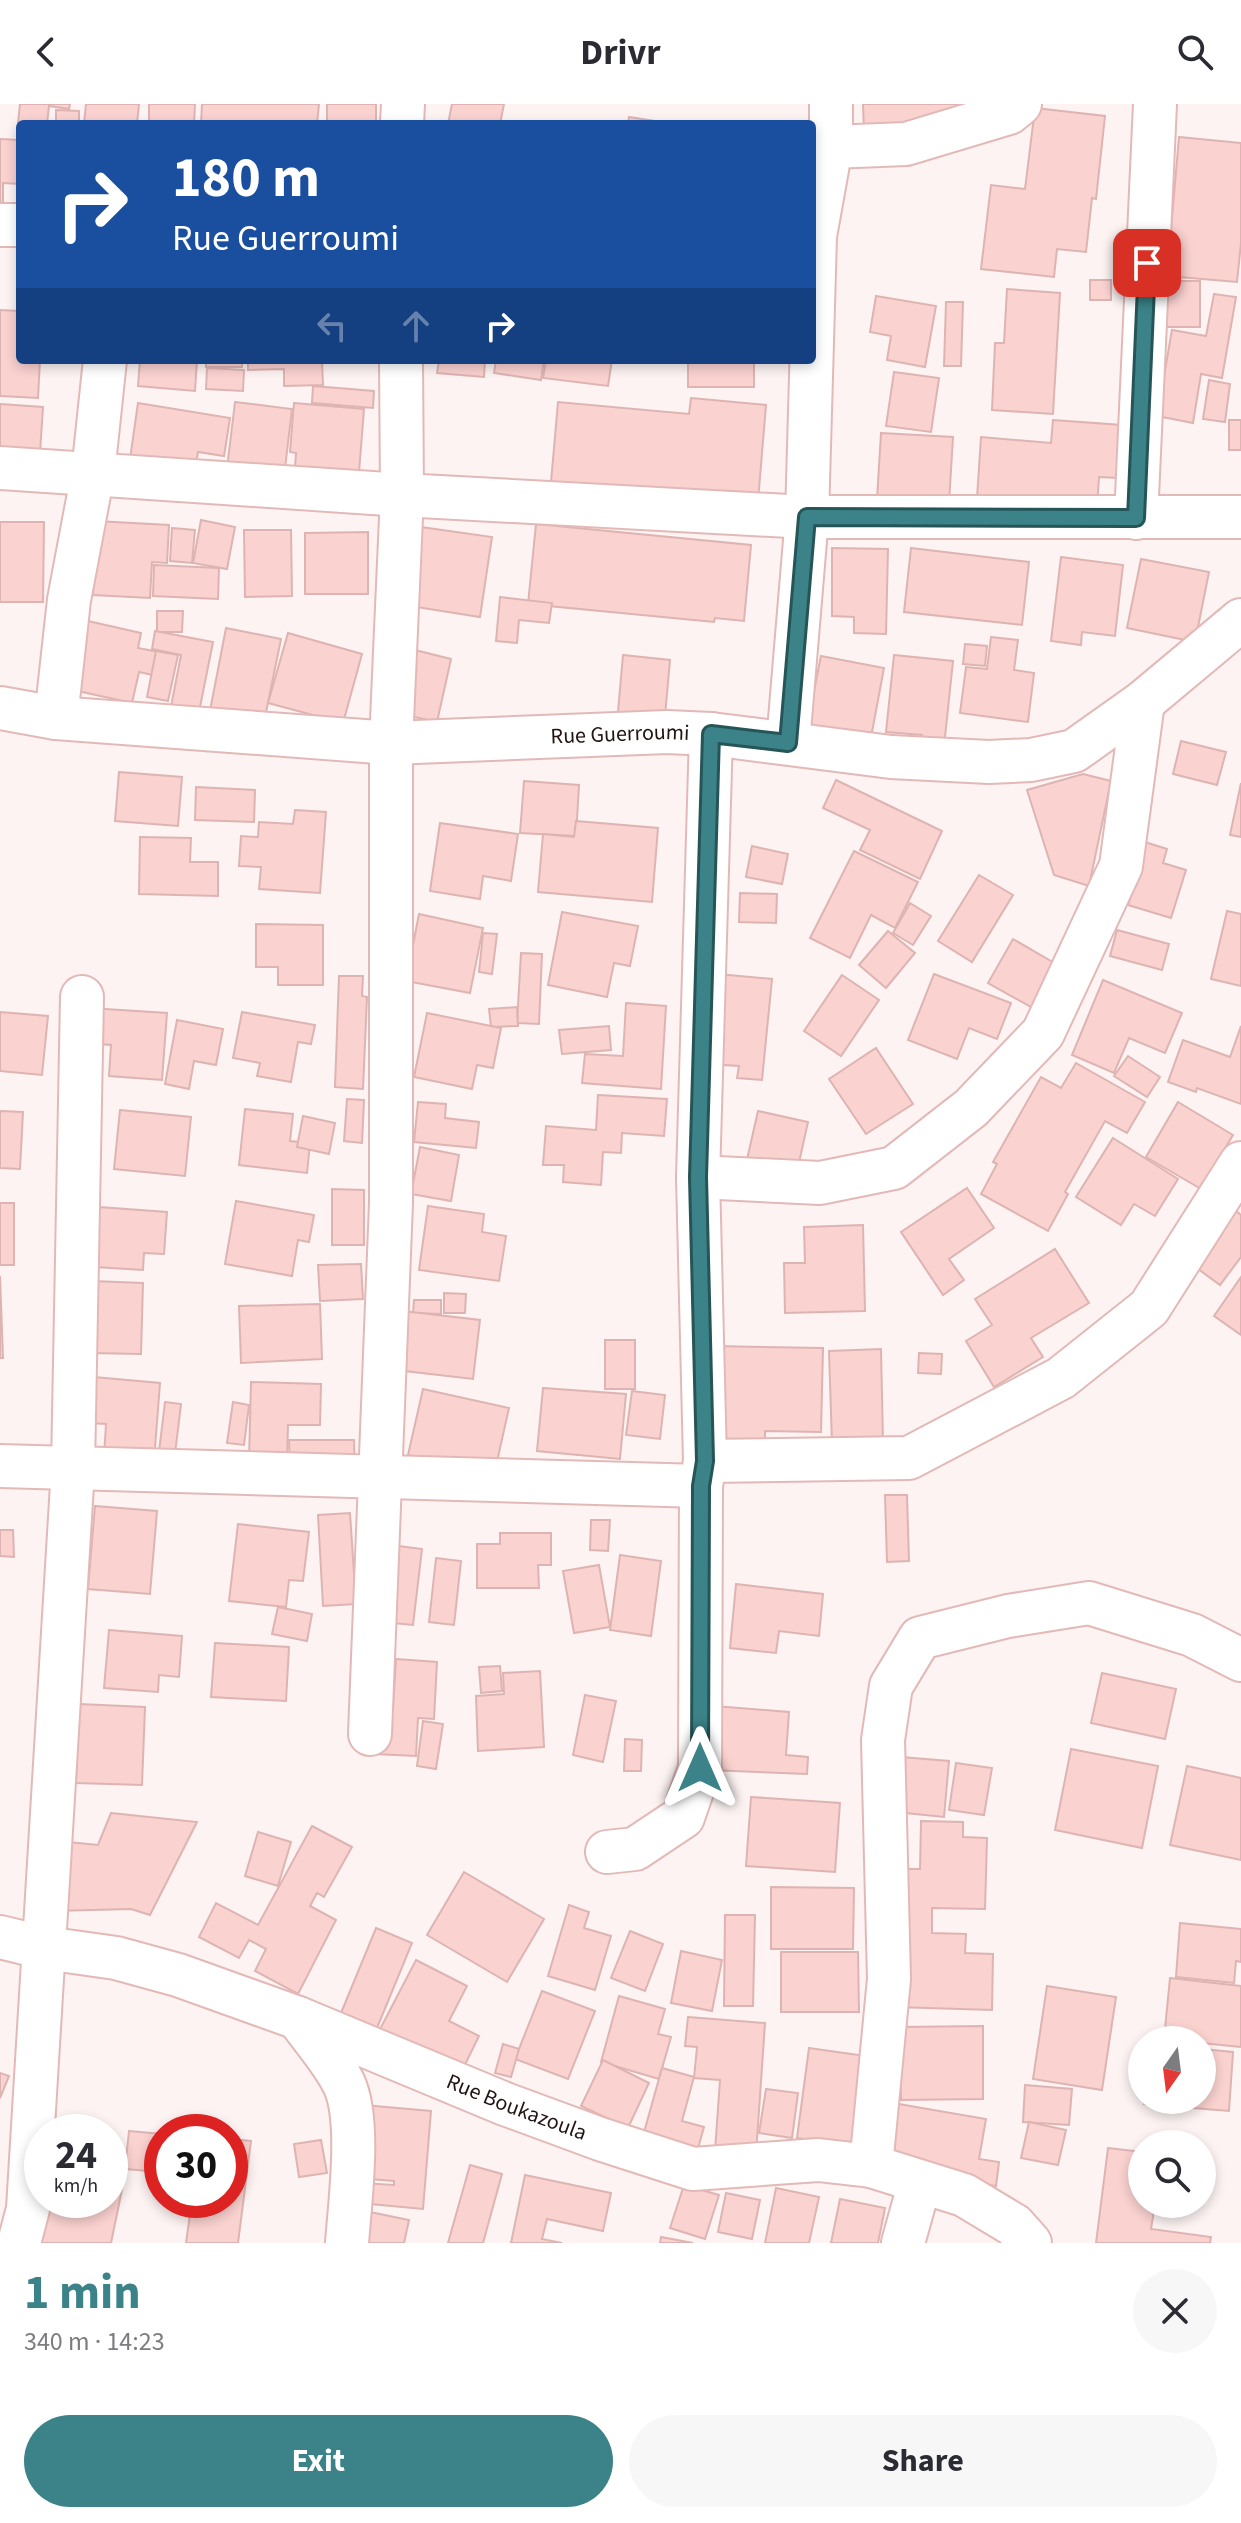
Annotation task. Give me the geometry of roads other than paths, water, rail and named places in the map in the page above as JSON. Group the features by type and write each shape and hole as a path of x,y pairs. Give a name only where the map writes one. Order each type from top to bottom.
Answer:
{"street":[{"path":"816,226 831,147 831,104"},
{"path":"831,147 906,144 1009,113 1020,104"},
{"path":"1136,518 1155,104"},
{"path":"56,718 69,600 93,473 105,364"},
{"path":"370,1734 391,1203 391,743 402,495 401,364"},
{"path":"788,743 807,517 811,364"},
{"path":"0,468 402,495 807,517 1241,517"},
{"name":"Rue Guerroumi","path":"0,708 56,718 391,743 667,732 711,734 891,757 989,762 1031,760 1074,751 1143,702 1241,620"},
{"path":"698,1177 820,1183 894,1168 971,1108 1043,1033 1121,866 1143,702"},
{"path":"607,1852 635,1849 683,1817 700,1768 703,1474 698,1177 711,734"},
{"path":"16,2217 45,1948 73,1468 82,997"},
{"path":"0,1466 380,1477 703,1474 909,1458 1061,1378 1149,1308 1241,1163"},
{"path":"871,2166 889,1979 883,1740 891,1686 920,1638 1008,1616 1089,1603 1192,1635 1241,1660"},
{"name":"Rue Boukazoula","path":"0,1937 45,1948 116,1958 178,1975 298,2018 505,2104 693,2169 818,2160 871,2166 964,2195 1014,2225 1030,2243"},
{"path":"298,2018 344,2084 351,2107 353,2133 347,2243"},
{"path":"903,2243 920,2182"}]}
